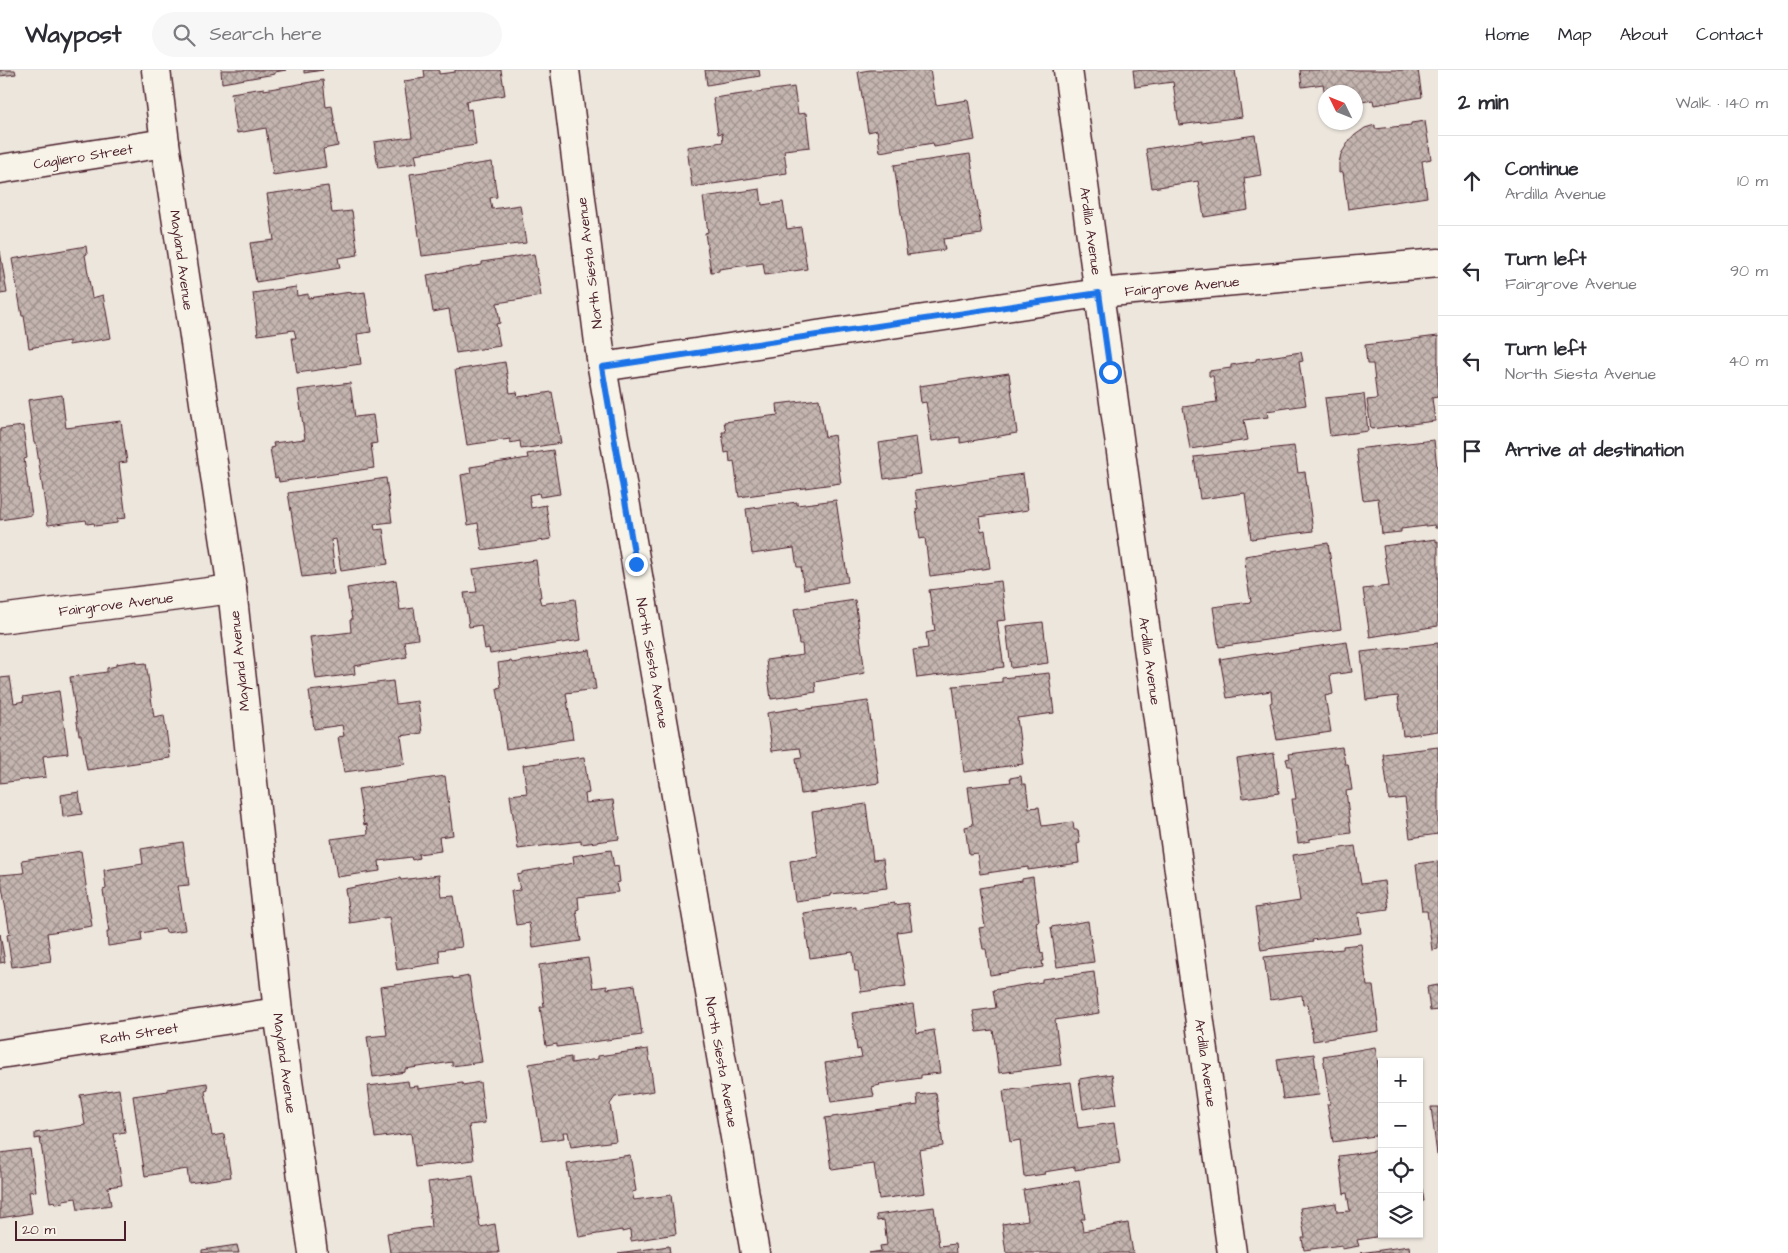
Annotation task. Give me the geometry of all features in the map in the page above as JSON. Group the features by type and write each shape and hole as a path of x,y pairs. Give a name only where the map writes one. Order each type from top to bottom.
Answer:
{"street":[{"name":"Mayland Avenue","path":"156,70 165,143 232,589 278,1012 313,1253"},
{"name":"North Siesta Avenue","path":"565,70 602,367 755,1253"},
{"name":"Ardilla Avenue","path":"1068,70 1232,1253"},
{"name":"Cagliero Street","path":"0,169 165,143"},
{"name":"Fairgrove Avenue","path":"602,367 1099,293 1438,263"},
{"name":"Fairgrove Avenue","path":"0,619 232,589"},
{"name":"Rath Street","path":"0,1054 278,1012"}],"building":[{"path":"0,70 15,70 16,74 0,76"},
{"path":"221,70 286,70 275,72 275,74 222,83"},
{"path":"304,70 323,70 304,73"},
{"path":"424,70 439,70 439,74 455,72 455,70 501,70 505,95 466,101 467,110 471,109 476,145 415,154 417,163 378,168 374,142 412,137 404,81 425,78"},
{"path":"705,70 759,70 760,76 707,85"},
{"path":"870,70 930,70 936,105 968,100 975,140 934,147 933,143 880,152 877,130 868,132 858,72"},
{"path":"1133,70 1235,70 1242,117 1179,125 1173,82 1135,87"},
{"path":"1300,70 1418,70 1422,97 1374,105 1373,100 1363,102 1363,85 1323,84 1302,87"},
{"path":"323,80 326,107 332,106 338,146 323,149 326,167 273,175 266,128 237,133 231,93 264,88 264,90"},
{"path":"794,87 798,114 806,113 810,147 784,150 787,173 692,187 687,147 723,142 722,133 718,134 713,98"},
{"path":"1425,121 1431,159 1422,161 1427,197 1348,209 1343,172 1339,173 1339,163 1341,154 1351,138 1365,128 1375,125 1375,129 1411,125 1411,123"},
{"path":"1255,135 1261,175 1244,178 1248,210 1204,217 1198,181 1152,188 1146,149 1202,140 1202,143"},
{"path":"970,154 982,234 943,239 945,250 907,255 894,165"},
{"path":"492,162 497,197 490,198 492,209 520,205 526,243 422,256 410,174"},
{"path":"328,186 332,213 352,211 358,255 338,258 340,268 256,282 250,243 274,240 267,194"},
{"path":"760,189 762,205 783,202 787,229 801,227 807,269 765,275 763,263 719,269 719,271 711,272 705,233 708,232 703,197"},
{"path":"86,246 87,254 85,255 92,298 103,295 111,338 69,345 69,341 29,348 12,259"},
{"path":"0,251 7,293 0,294"},
{"path":"534,254 541,296 497,303 500,323 496,324 500,346 456,353 449,309 433,312 427,275 482,265 482,262"},
{"path":"296,287 297,296 308,294 308,298 365,292 371,332 357,334 361,364 297,373 292,338 296,338 294,330 258,335 253,293"},
{"path":"1438,336 1438,397 1432,398 1435,421 1371,429 1367,400 1377,399 1373,364 1367,364 1365,345"},
{"path":"1301,352 1303,361 1299,362 1306,405 1267,411 1268,417 1244,420 1248,440 1190,449 1183,407 1217,402 1213,376 1209,376 1209,371 1231,368 1231,365 1256,361 1256,359"},
{"path":"505,362 510,393 517,392 518,397 552,392 561,443 521,449 520,441 510,443 510,439 467,445 455,370"},
{"path":"1009,373 1017,433 960,443 960,437 932,441 926,402 921,403 919,386"},
{"path":"350,383 355,417 373,415 377,443 371,444 374,468 279,482 278,477 275,478 270,448 274,447 273,443 305,439 298,390"},
{"path":"1364,394 1368,431 1330,436 1325,398"},
{"path":"62,395 66,428 121,421 127,462 119,463 126,518 117,519 117,523 95,526 94,523 87,524 86,520 48,525 28,400"},
{"path":"819,399 825,437 834,435 841,483 739,497 734,461 730,462 729,452 725,453 722,432 726,432 724,422 778,415 777,404"},
{"path":"23,426 27,458 24,459 32,515 0,520 0,429"},
{"path":"916,437 921,474 884,479 879,443"},
{"path":"1434,440 1438,477 1438,528 1435,528 1434,525 1401,529 1401,532 1382,534 1378,498 1363,500 1356,449"},
{"path":"1294,446 1298,473 1305,472 1313,531 1251,539 1245,493 1200,499 1194,457"},
{"path":"553,450 560,494 540,497 539,493 529,495 531,508 546,505 551,539 482,550 478,523 468,525 461,475 471,473 470,467 528,458 527,454"},
{"path":"1023,474 1028,510 979,517 981,531 985,530 990,568 930,576 925,538 920,539 915,490"},
{"path":"386,478 392,522 374,524 375,530 383,529 388,564 341,571 336,539 331,540 335,573 302,577 288,493"},
{"path":"836,500 848,582 804,589 801,567 797,567 794,548 752,554 746,509 797,502 797,505"},
{"path":"1436,539 1436,542 1438,541 1438,626 1370,637 1363,589 1389,586 1383,546"},
{"path":"1328,543 1341,629 1219,647 1213,607 1251,602 1245,556"},
{"path":"536,560 541,604 575,599 581,640 490,654 489,648 485,649 481,625 469,627 464,593 477,592 473,569"},
{"path":"396,580 400,610 414,608 418,639 404,641 407,657 354,666 355,674 316,679 310,637 351,632 350,620 352,620 347,588"},
{"path":"1001,581 1006,620 997,621 1004,667 917,678 913,650 928,648 926,633 935,631 929,590"},
{"path":"855,600 865,673 815,682 816,692 771,699 766,660 803,655 802,644 799,644 794,609"},
{"path":"1043,622 1048,663 1011,668 1006,626"},
{"path":"1347,642 1352,672 1330,675 1333,694 1325,696 1331,732 1277,740 1270,703 1272,702 1271,691 1227,698 1220,659"},
{"path":"1438,643 1438,731 1403,736 1398,696 1366,700 1361,652"},
{"path":"590,650 596,689 566,693 573,739 506,749 497,688 501,687 498,663 511,661 512,663"},
{"path":"137,661 137,664 146,663 154,717 164,715 170,758 87,770 81,735 79,735 70,677 107,672 107,668 116,666 116,664"},
{"path":"1049,673 1054,713 1017,718 1023,764 964,772 953,686 1002,682 1002,678"},
{"path":"10,677 14,703 24,701 23,697 59,691 68,753 43,756 46,777 0,783 0,678"},
{"path":"393,681 396,704 418,701 422,733 401,736 405,764 344,772 338,737 344,736 342,725 314,729 309,691"},
{"path":"868,701 879,783 801,794 796,758 802,757 800,748 772,751 767,713"},
{"path":"1342,747 1345,764 1348,764 1352,790 1346,791 1351,833 1309,839 1310,841 1298,843 1292,799 1296,799 1291,766 1288,766 1286,759 1290,758 1289,754"},
{"path":"1438,747 1438,834 1410,838 1405,798 1389,800 1383,754"},
{"path":"1274,753 1279,793 1243,798 1237,759"},
{"path":"584,757 589,793 585,794 586,803 613,800 619,839 581,844 581,841 518,849 510,795 527,793 523,765"},
{"path":"445,776 453,835 439,837 441,851 418,854 419,858 412,860 411,857 379,861 380,871 337,877 331,839 368,834 367,824 364,825 358,789"},
{"path":"1021,776 1022,784 1026,784 1029,808 1039,807 1042,826 1073,822 1074,830 1078,830 1080,843 1077,844 1079,863 1028,870 1028,867 980,874 977,853 969,854 965,827 973,825 968,787 1011,782 1010,778"},
{"path":"79,792 82,814 63,817 61,795"},
{"path":"866,804 873,860 883,859 887,888 831,894 831,896 795,901 790,861 818,857 812,812"},
{"path":"183,842 189,885 178,886 185,930 166,933 165,929 141,933 142,941 108,946 107,932 109,932 103,890 106,889 104,870 143,864 141,849"},
{"path":"1355,846 1361,884 1384,881 1388,909 1358,913 1361,933 1261,950 1255,908 1300,901 1293,855"},
{"path":"611,850 614,867 618,866 620,882 616,883 618,892 578,897 579,909 576,910 581,941 533,948 529,923 516,925 511,891 520,890 517,875 522,874 522,872 574,863 573,856"},
{"path":"81,851 92,926 47,933 51,961 12,967 7,935 10,934 0,875 24,873 22,860"},
{"path":"1438,861 1438,949 1432,950 1427,911 1422,911 1416,864"},
{"path":"439,875 442,897 454,896 462,947 439,950 440,963 397,970 389,917 350,923 345,889 400,878 401,880"},
{"path":"1033,877 1039,921 1036,922 1041,954 1043,953 1043,967 990,975 986,949 983,949 979,928 985,927 979,888 1022,881 1022,879"},
{"path":"894,903 894,905 908,903 912,930 897,932 906,986 861,992 858,971 855,971 853,952 810,958 803,913 855,906 855,909"},
{"path":"1088,921 1094,962 1057,967 1051,927"},
{"path":"0,934 5,962 0,963"},
{"path":"1361,944 1367,986 1373,986 1379,1031 1313,1041 1308,1004 1303,1005 1302,995 1270,1000 1264,957 1343,949 1343,946"},
{"path":"588,958 593,988 607,986 607,989 635,985 642,1035 557,1047 557,1044 546,1046 540,1007 544,1007 539,965"},
{"path":"1094,972 1099,1013 1055,1020 1061,1065 999,1073 993,1030 977,1032 973,1011 996,1008 993,990 1042,982 1042,979"},
{"path":"469,976 482,1062 452,1066 452,1062 405,1069 405,1072 373,1077 367,1037 387,1035 380,987"},
{"path":"1438,985 1438,1010 1430,1011 1427,987"},
{"path":"913,1004 917,1033 934,1030 940,1073 921,1075 921,1078 879,1084 872,1087 874,1096 831,1102 825,1063 862,1057 860,1049 857,1050 852,1013"},
{"path":"1375,1047 1378,1064 1378,1136 1333,1142 1327,1104 1330,1104 1323,1056"},
{"path":"648,1049 654,1091 615,1097 610,1104 616,1141 571,1147 568,1132 563,1132 564,1138 542,1141 529,1064 571,1057 571,1063 598,1059 598,1056"},
{"path":"1314,1054 1319,1095 1283,1099 1277,1059"},
{"path":"1112,1074 1117,1104 1083,1109 1079,1079"},
{"path":"408,1081 409,1087 418,1086 418,1089 480,1082 485,1123 469,1125 474,1160 415,1167 411,1133 375,1138 368,1086"},
{"path":"1071,1082 1078,1128 1114,1123 1120,1163 1075,1170 1075,1167 1024,1177 1020,1140 1010,1142 1003,1091"},
{"path":"207,1083 208,1090 205,1091 212,1136 224,1134 231,1177 189,1183 187,1169 145,1176 133,1096"},
{"path":"119,1089 125,1132 114,1134 122,1185 108,1187 111,1205 78,1210 76,1198 63,1200 64,1203 56,1204 55,1201 50,1202 40,1138 35,1139 35,1133 85,1125 80,1095"},
{"path":"936,1093 943,1146 919,1150 925,1193 879,1199 874,1164 832,1170 825,1118 918,1105 917,1095"},
{"path":"1431,1107 1438,1107 1438,1155 1437,1155"},
{"path":"30,1149 36,1191 29,1192 32,1213 0,1218 0,1153"},
{"path":"1378,1151 1378,1237 1357,1240 1359,1246 1342,1249 1342,1245 1304,1250 1302,1238 1305,1238 1300,1208 1336,1203 1337,1212 1350,1211 1347,1193 1344,1194 1339,1156"},
{"path":"630,1155 636,1191 632,1192 634,1200 671,1195 676,1234 631,1241 630,1230 622,1232 622,1230 579,1237 567,1164"},
{"path":"473,1176 480,1227 495,1224 499,1253 390,1253 387,1233 431,1227 428,1182"},
{"path":"1079,1181 1085,1219 1081,1219 1083,1231 1128,1223 1133,1253 1006,1253 1002,1224 1028,1220 1023,1190"},
{"path":"934,1207 939,1246 955,1244 956,1253 869,1253 881,1251 880,1246 887,1245 884,1220 877,1221 876,1215"},
{"path":"237,1245 239,1253 202,1253 202,1250"},
{"path":"669,1246 670,1253 618,1253"},
{"path":"1409,1246 1410,1253 1360,1253"}],"route":[{"path":"636,564 602,367 1099,293 1110,372"}]}
